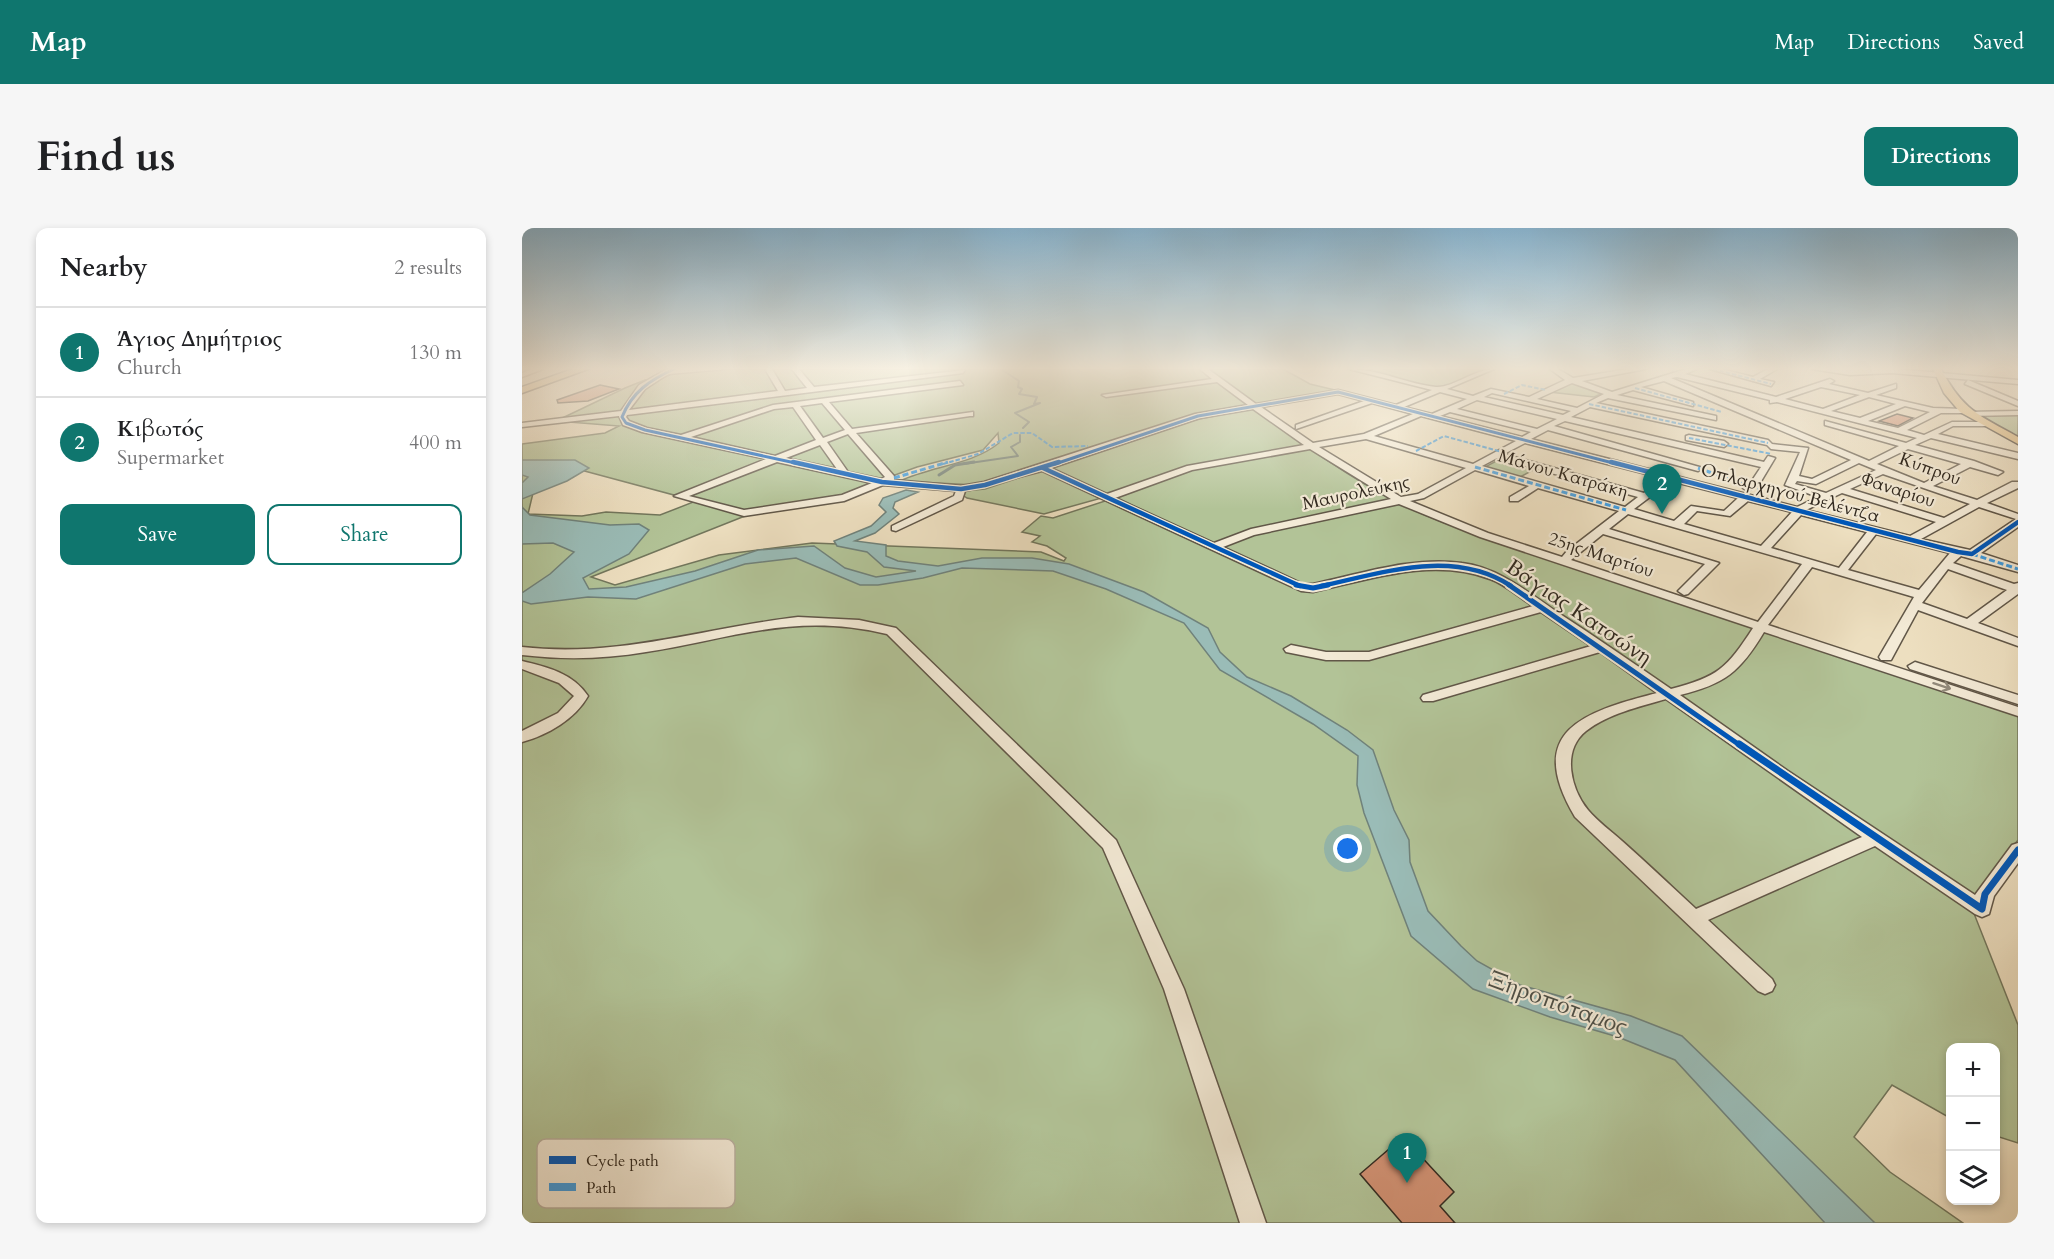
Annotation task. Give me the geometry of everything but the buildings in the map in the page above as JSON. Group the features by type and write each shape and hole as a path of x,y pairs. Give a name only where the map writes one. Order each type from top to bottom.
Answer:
{"main road":[{"path":"1971,415 2018,441"}],"street":[{"path":"522,425 597,415"},
{"path":"624,415 623,419 630,426 774,459 882,482 961,489 959,498 896,528"},
{"path":"681,438 746,415"},
{"path":"803,415 845,474"},
{"path":"837,415 851,430 891,478 844,498 744,513 679,496 851,430 959,415"},
{"name":"Οπλαρχηγού Βελέντζα","path":"961,489 985,485 1043,468 1185,420 1208,415"},
{"name":"25ης Μαρτίου","path":"1273,415 1312,446 1401,501 1456,524 1764,622 2018,712"},
{"name":"25ης Μαρτίου","path":"1279,415 1414,498 1567,558 1684,591 1764,622 1886,657 2018,700"},
{"path":"1299,426 1329,415"},
{"path":"1108,497 1190,468 1366,436 1415,415"},
{"path":"1478,415 1698,468"},
{"path":"1548,415 1767,466"},
{"name":"Μαυρολεύκης","path":"1216,546 1251,532 1414,498 1569,415"},
{"path":"1639,415 1771,448"},
{"path":"1702,415 1713,418"},
{"path":"1717,415 1689,438 1805,450 1790,485 1826,496"},
{"name":"Κύπρου","path":"1758,415 1924,486 2018,517"},
{"path":"1806,415 1863,435 1969,465 2008,467"},
{"path":"1836,415 2018,456"},
{"path":"1860,421 1874,415"},
{"path":"1899,431 1929,415"},
{"name":"Οπλαρχηγού Βελέντζα","path":"1433,416 1670,477 1747,492 1799,511 1972,554 2018,569"},
{"path":"1676,525 1695,508 1726,514 1747,492 1767,466 1771,448 1767,421"},
{"path":"1870,464 1907,448 1952,424 1985,424"},
{"path":"1829,446 1884,427"},
{"name":"Μάνου Κατράκη","path":"1366,436 1676,525 1704,547 1763,550 1841,572 1919,600 1969,624 2018,642"},
{"path":"1924,486 1969,465 1989,452 1989,449"},
{"path":"1497,455 1646,496"},
{"path":"1794,477 1814,482 1860,459"},
{"path":"1983,478 2008,467"},
{"name":"Βάγιας Κατσώνη","path":"1043,468 1290,582 1309,588 1405,568 1462,566 1505,581 1982,909 1985,894 2018,850"},
{"path":"1763,550 1799,511 1840,489 1884,470"},
{"path":"1567,558 1670,477"},
{"path":"1911,540 2015,484 2018,485"},
{"path":"1514,499 1537,485"},
{"name":"Φαναρίου","path":"1840,489 1945,522"},
{"path":"1972,554 2018,522"},
{"path":"1601,530 1704,547 1712,562 1684,591"},
{"path":"1841,572 1874,530"},
{"path":"1886,657 1919,600 1945,564 1958,552"},
{"path":"1765,985 1581,813 1567,792 1560,766 1565,744 1576,730 1599,718 1667,694 1695,688 1726,673 1809,563"},
{"path":"1945,564 2017,588"},
{"path":"1969,624 2017,588"},
{"path":"1291,649 1326,656 1369,656 1545,607"},
{"path":"522,651 570,655 604,654 650,648 761,624 803,620 862,622 891,631 1110,845 1174,989 1253,1223"},
{"path":"1428,698 1602,647"},
{"path":"522,665 570,684 578,689 581,696 578,704 567,713 522,737"},
{"path":"1692,919 1876,838"}],"green space":[{"path":"568,415 1194,415 975,485 900,481 977,456 999,443 998,433 983,450 917,467 884,479 844,498 750,514 591,577 615,585 719,555 812,543 1041,552 1064,561 1066,558 1047,546 1032,542 1040,536 1022,532 1041,516 1053,518 1108,500 1207,542 1112,495 1044,514 967,498 964,496 965,491 985,489 1195,420 1217,415 1263,415 1358,480 1395,501 1437,520 2018,716 2018,840 1975,896 1973,911 2018,1025 2018,1143 2000,1137 2000,1043 1946,1043 1946,1116 1892,1085 1854,1137 1890,1172 1963,1223 522,1223 522,444 605,433 619,426 556,421","holes":["577,469 696,501 660,515 606,512 582,516 528,514 533,493"]},
{"path":"1978,415 2018,415 2018,437"},
{"path":"1500,459 1535,469 1520,477 1485,467"}],"water":[{"path":"522,460 575,460 589,468 567,481 522,499 522,483 528,477 522,475"},
{"name":"Ξηροπόταμος","path":"906,490 918,492 895,502 893,508 899,514 875,533 855,541 886,545 886,556 898,561 938,566 982,558 1032,558 1069,564 1144,592 1208,628 1220,652 1247,677 1291,696 1347,730 1373,750 1394,810 1409,840 1410,862 1428,911 1477,961 1520,985 1631,1016 1682,1036 1875,1223 1825,1223 1675,1060 1618,1037 1550,1017 1473,989 1411,936 1364,813 1357,785 1358,756 1313,724 1220,670 1184,623 1106,589 1053,571 962,568 923,578 878,585 860,585 796,558 745,564 636,599 588,597 531,604 522,601 522,593 550,574 574,552 553,543 522,544 522,507 530,515 610,525 639,524 649,530 629,554 583,578 589,589 626,587 695,571 758,550 814,546 845,568 876,577 916,571 884,567 867,552 837,546 834,541 871,526 886,512 879,505 883,498"}],"waterway":[{"path":"1019,415 1029,422 1023,428"},
{"path":"963,464 1018,456 1011,447 1020,442 1020,435"},
{"path":"939,475 955,465 974,462"}],"marked path":[{"path":"1641,415 1768,443"},
{"path":"894,478 978,454 1013,433 1032,433 1052,447 1088,446"},
{"path":"1416,451 1444,436 1502,452"},
{"path":"1689,438 1772,454"},
{"path":"1475,467 1626,510"},
{"path":"1698,468 1774,495"},
{"path":"1972,554 2018,569"}],"cycle path":[{"path":"623,415 626,423 645,430 882,482 961,489 985,485 1043,468 1201,415"},
{"path":"1429,415 1958,552 1972,554 2018,522"},
{"path":"1043,468 1301,587 1313,588 1405,568 1435,565 1462,566 1497,577 1602,647 1782,775 1982,909 1985,894 2018,850"}],"place":[{"name":"Κιβωτός","path":"1662,514"},
{"name":"Άγιος Δημήτριος","path":"1407,1183"}]}
